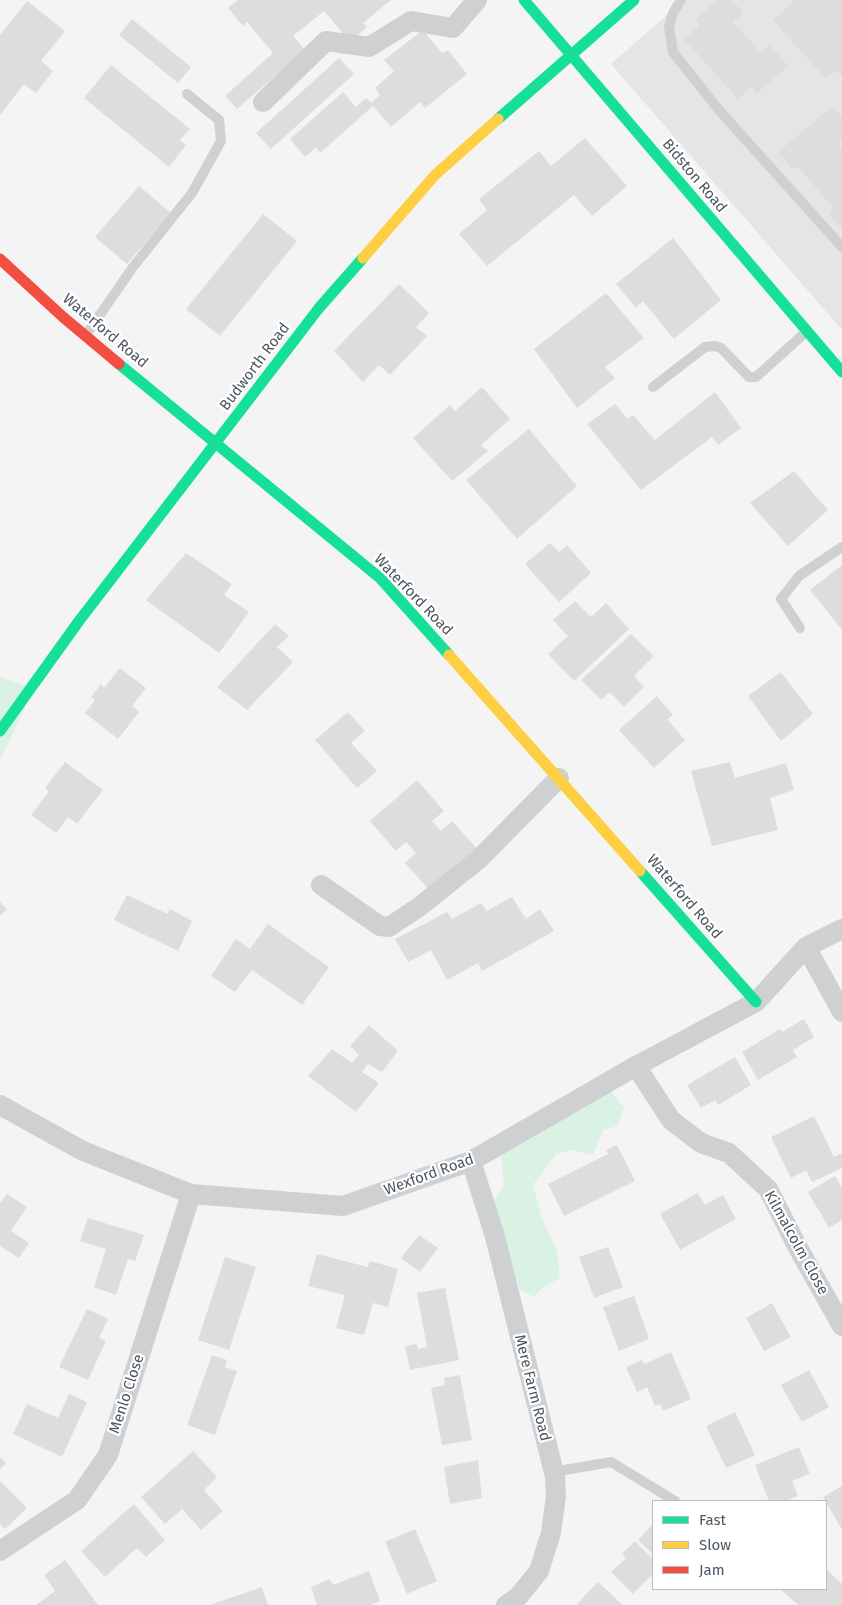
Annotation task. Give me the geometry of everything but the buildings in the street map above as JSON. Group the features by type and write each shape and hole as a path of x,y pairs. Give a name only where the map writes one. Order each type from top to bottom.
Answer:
{"street":[{"path":"263,102 326,41 369,47 411,21 453,28 477,0"},
{"name":"Bidston Road","path":"524,0 842,372"},
{"name":"Budworth Road","path":"0,731 79,621 319,308 435,175 634,0"},
{"name":"Waterford Road","path":"0,259 86,336 380,578 756,1002"},
{"path":"321,885 380,926 389,927 419,907 478,860 559,778"},
{"name":"Wexford Road","path":"1,1106 83,1151 191,1194 343,1206 471,1161 636,1066 756,1002 806,947 842,928"},
{"path":"806,947 842,1012"},
{"name":"Kilmalcolm Close","path":"636,1066 671,1120 701,1143 729,1154 768,1189 796,1246 842,1326"},
{"name":"Mere Farm Road","path":"471,1161 494,1233 554,1472 556,1496 551,1533 539,1571 516,1602"},
{"name":"Menlo Close","path":"0,1551 77,1500 108,1456 191,1194"}],"lane":[{"path":"682,0 672,13 669,26 673,52 718,109 842,247"},
{"path":"86,336 133,267 192,193 221,141 219,120 187,94"},
{"path":"653,387 705,347 721,348 749,378 756,377 807,332"},
{"path":"800,628 780,599 799,576 842,547"},
{"path":"554,1472 611,1462 673,1500"}],"shaded area":[{"path":"684,0 842,0 842,330 611,64"}],"green space":[{"path":"0,677 31,687 24,710 0,760"},
{"path":"610,1090 624,1108 618,1126 603,1130 593,1155 572,1150 556,1154 533,1185 542,1218 557,1251 560,1278 543,1287 534,1297 520,1290 512,1272 492,1202 504,1186 501,1154"}],"traffic: fast":[{"path":"524,0 842,372"},
{"path":"498,119 634,0"},
{"path":"0,731 79,621 319,308 363,258"},
{"path":"119,364 380,578 449,655"},
{"path":"640,871 756,1002"}],"traffic: slow":[{"path":"363,258 435,175 498,119"},
{"path":"449,655 640,871"}],"traffic: jam":[{"path":"0,259 63,317 119,364"}]}
